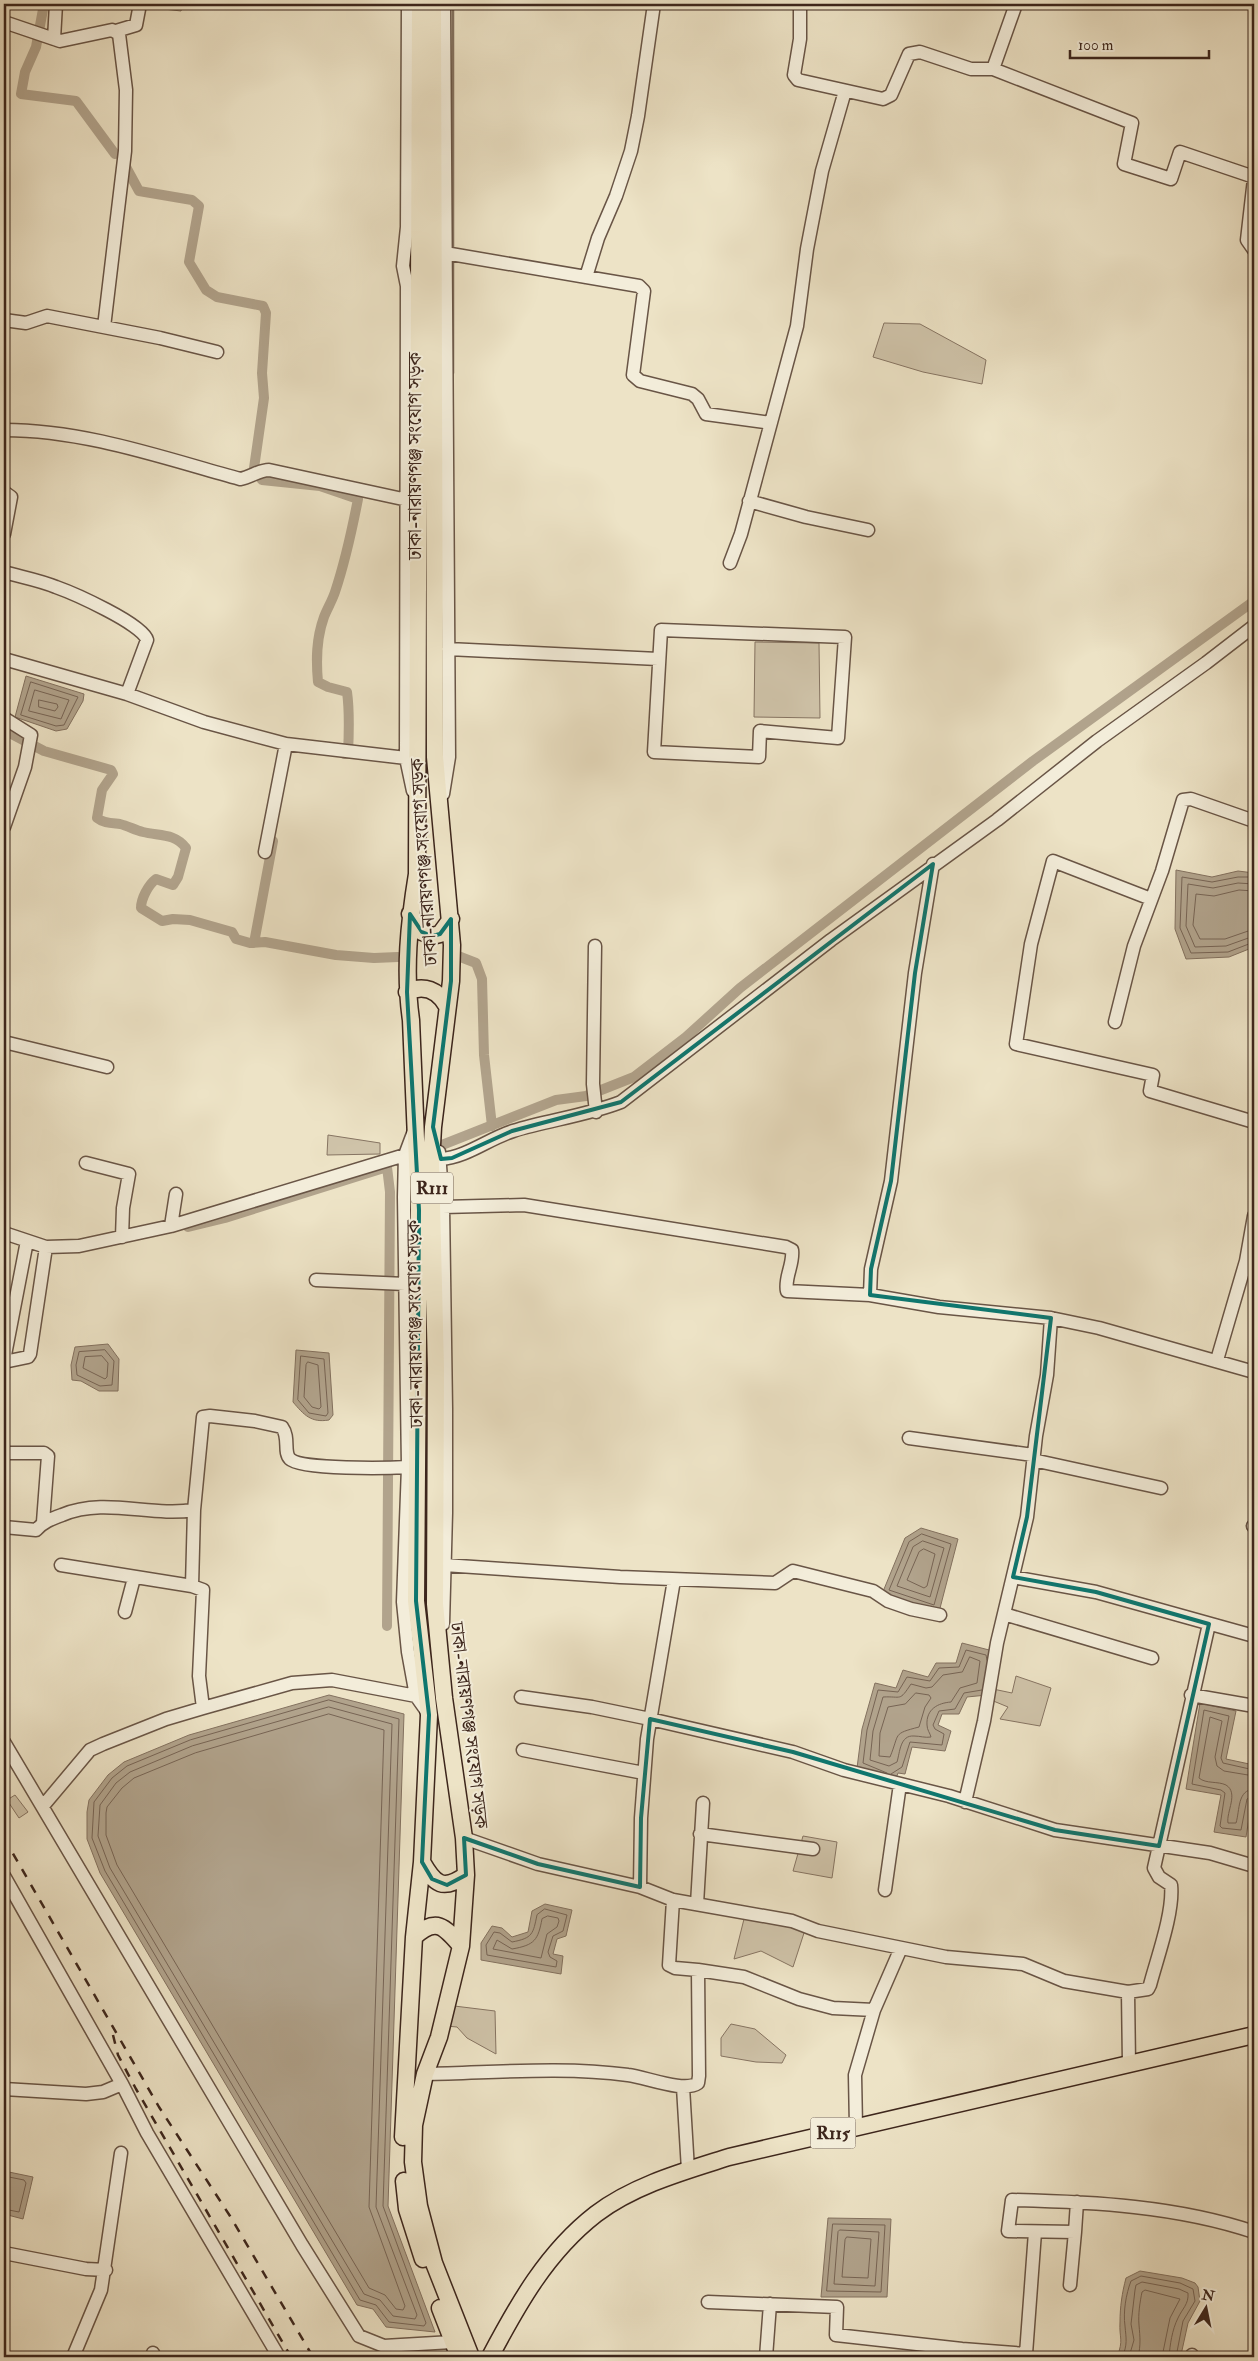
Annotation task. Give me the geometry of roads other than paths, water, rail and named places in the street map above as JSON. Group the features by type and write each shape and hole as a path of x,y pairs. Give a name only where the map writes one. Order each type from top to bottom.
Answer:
{"main road":[{"name":"ঢাকা-নারায়ণগঞ্জ সংযোগ সড়ক","path":"420,4 427,28 435,757 444,873 451,919 451,981 433,1127 431,1163 436,1368 434,1565 438,1644 464,1838 466,1875 460,1946 439,2037 425,2074 413,2136 415,2186 434,2263 471,2357"},
{"name":"ঢাকা-নারায়ণগঞ্জ সংযোগ সড়ক","path":"434,4 427,28 413,501 417,874 410,914 407,992 411,1020 416,1125 419,1304 416,1601 429,1715 422,1862 414,1937 403,2136 407,2209 413,2232 459,2357"},
{"path":"410,914 422,932 432,936 440,934 451,919"},
{"path":"407,992 418,988 430,990 442,997 447,1006"},
{"path":"422,1862 432,1878 442,1884 452,1884 466,1875"},
{"path":"414,1937 430,1925 438,1926 446,1928 460,1946"},
{"name":"R115","path":"490,2357 517,2307 541,2269 567,2239 597,2213 628,2195 688,2170 729,2157 1254,2035"}],"street":[{"path":"50,37 56,4"},
{"path":"4,22 60,41 112,30 116,31 136,25 140,4"},
{"path":"408,4 427,28 445,253 449,757 440,812"},
{"path":"427,28 444,4"},
{"path":"586,277 598,238 616,196 631,151 638,116 654,4"},
{"path":"800,4 800,39 794,75 798,80 883,99 891,95 909,54 920,52 971,69 992,69 1132,123 1124,164 1171,179 1180,152 1254,178 1247,240 1254,250"},
{"path":"992,69 1016,4"},
{"path":"104,327 125,151 126,90 119,34 116,31"},
{"path":"730,562 772,423 797,326 807,249 822,171 844,91"},
{"path":"445,253 639,286 644,291 633,375 640,380 692,394 698,399 706,414 772,423"},
{"path":"4,320 26,323 47,316 217,352"},
{"path":"4,430 33,430 147,451 240,478 252,477 264,470 413,501 406,758 416,811"},
{"path":"4,492 11,497 4,534"},
{"path":"749,501 806,517 868,530"},
{"path":"4,572 54,586 100,606 142,631 147,640 127,694"},
{"path":"441,1159 452,1158 512,1132 621,1102 831,940 933,864 997,820 1097,741 1254,626"},
{"path":"661,630 845,637 838,738 760,731 759,757 654,752 658,659 661,630"},
{"path":"448,649 658,659"},
{"path":"4,659 127,694 204,722 286,744 406,758"},
{"path":"4,718 31,735 25,767 4,827"},
{"path":"265,852 286,744"},
{"path":"1115,1022 1134,946 1183,800 1191,799 1254,821"},
{"path":"1151,899 1052,861 1031,944 1016,1044 1153,1075 1150,1091 1254,1122"},
{"path":"870,1296 871,1269 891,1180 915,973 933,864"},
{"path":"595,946 593,1084 596,1110"},
{"path":"4,1042 107,1068"},
{"path":"416,1125 405,1155 402,1284 403,1602 408,1652 416,1696 429,1715"},
{"path":"433,1127 441,1159 443,1208 446,1504 444,1624 438,1644"},
{"path":"4,1234 46,1247 68,1248 171,1226 405,1155"},
{"path":"86,1163 130,1174 123,1208 122,1237"},
{"path":"171,1226 176,1194"},
{"path":"443,1208 524,1205 786,1247 792,1250 793,1256 786,1286 787,1291 870,1296 939,1307 1051,1318 1099,1328 1254,1372"},
{"path":"1217,1360 1246,1262 1254,1216"},
{"path":"27,1241 4,1361 28,1357 30,1354 46,1247"},
{"path":"316,1280 402,1284"},
{"path":"965,1802 984,1721 1004,1614 1027,1517 1033,1458 1047,1375 1051,1318"},
{"path":"192,1586 194,1510 204,1417 255,1421 282,1427 287,1434 287,1455 292,1461 300,1464 338,1468 402,1467"},
{"path":"909,1438 1033,1458 1161,1488"},
{"path":"4,1453 44,1453 48,1456 43,1522"},
{"path":"4,1528 36,1530 43,1522 78,1508 108,1506 175,1513 194,1510"},
{"path":"60,1565 202,1588 204,1593 199,1676 203,1708"},
{"path":"444,1565 674,1580 775,1583 793,1571 873,1591 888,1601 910,1609 940,1615"},
{"path":"1013,1577 1096,1592 1254,1636"},
{"path":"125,1612 134,1578"},
{"path":"640,1887 644,1773 650,1719 674,1580"},
{"path":"1004,1614 1152,1658"},
{"path":"464,1838 538,1864 640,1887 673,1900 792,1922 818,1931 946,1957 1023,1964 1064,1981 1128,1992 1148,1989 1166,1924 1172,1893 1171,1885 1159,1877 1154,1868 1191,1696 1209,1624"},
{"path":"43,1806 90,1750 157,1723 203,1708 292,1683 332,1680 416,1696"},
{"path":"1191,1696 1254,1706"},
{"path":"521,1697 592,1707 793,1752 844,1770 965,1802 1055,1830 1210,1853 1254,1866"},
{"path":"4,1742 292,2227 359,2336 384,2346 452,2342"},
{"path":"523,1750 644,1773"},
{"path":"885,1890 900,1784"},
{"path":"697,1904 703,1803"},
{"path":"700,1834 813,1849"},
{"path":"4,1876 122,2084 147,2133 279,2357"},
{"path":"673,1900 669,1964 675,1968 744,1977 799,1999 833,2008 874,2010"},
{"path":"856,2127 855,2075 874,2010 901,1948"},
{"path":"425,2074 582,2071 629,2075 683,2087 693,2087 698,2083 698,1970"},
{"path":"1128,1992 1129,2064"},
{"path":"4,2089 86,2094 103,2092 122,2084"},
{"path":"683,2087 688,2170"},
{"path":"73,2357 101,2290 106,2270 121,2153"},
{"path":"1075,2232 1008,2231 1012,2200 1077,2202 1165,2211 1254,2232"},
{"path":"1070,2285 1077,2202"},
{"path":"708,2302 837,2307 836,2335 1026,2354 1035,2232"},
{"path":"4,2252 86,2269 106,2270"},
{"path":"766,2357 770,2304"}],"water":[{"path":"26,676 84,694 83,701 67,729 56,731 15,717"},
{"path":"1176,870 1212,877 1238,871 1254,873 1254,947 1229,957 1186,959 1175,929"},
{"path":"108,1344 119,1359 118,1391 99,1391 81,1381 72,1380 71,1365 75,1347"},
{"path":"296,1350 329,1353 333,1415 329,1420 323,1421 308,1417 293,1402"},
{"path":"921,1528 958,1539 939,1612 882,1594 905,1538"},
{"path":"962,1643 993,1651 987,1695 967,1697 959,1714 942,1714 938,1725 951,1731 945,1751 912,1747 905,1774 898,1773 895,1781 857,1768 862,1729 875,1683 896,1688 903,1670 928,1677 936,1663 956,1663"},
{"path":"329,1695 404,1714 388,2206 435,2332 386,2327 373,2309 357,2305 100,1873 87,1839 89,1800 108,1775 124,1762 189,1735"},
{"path":"1200,1703 1236,1711 1226,1759 1254,1765 1254,1798 1252,1799 1246,1837 1214,1832 1221,1795 1186,1789"},
{"path":"545,1904 572,1910 566,1936 557,1939 553,1954 563,1956 561,1974 481,1960 481,1943 492,1926 502,1928 512,1937 528,1932 532,1911"},
{"path":"4,2171 33,2177 23,2219 4,2214"},
{"path":"828,2218 891,2219 887,2297 821,2297"},
{"path":"1140,2271 1182,2278 1195,2283 1198,2287 1200,2301 1188,2323 1181,2355 1117,2357 1121,2342 1120,2311 1126,2278"}],"waterway":[{"path":"44,4 36,47 25,72 21,94 76,101 115,154"},
{"path":"453,4 453,251"},
{"path":"126,167 139,191 192,200 199,206 189,262 206,290 217,297 263,306 266,313 262,373 264,398 254,468 262,480 320,486 358,499 342,569 334,595 321,625 317,650 318,682 347,692 349,715 348,754 344,754"},
{"path":"453,259 453,373"},
{"path":"442,1145 556,1100 586,1096 634,1077 686,1037 740,988 1033,761 1254,601"},
{"path":"4,730 44,751 111,770 113,774 102,790 97,818 99,820 120,824 143,832 172,837 182,843 186,848 178,877 173,885 156,879 148,888 142,901 141,908 162,921 173,919 190,920 232,932 236,939 250,943 265,942 336,955 374,958 398,957"},
{"path":"254,943 273,841"},
{"path":"458,956 476,963 482,979 484,1055 492,1126"},
{"path":"387,1167 390,1192 387,1626"},
{"path":"188,1227 225,1218 387,1167"}],"railway":[{"path":"4,1838 159,2107 230,2216 313,2357"},
{"path":"113,2035 118,2055 136,2089 291,2357"}]}
